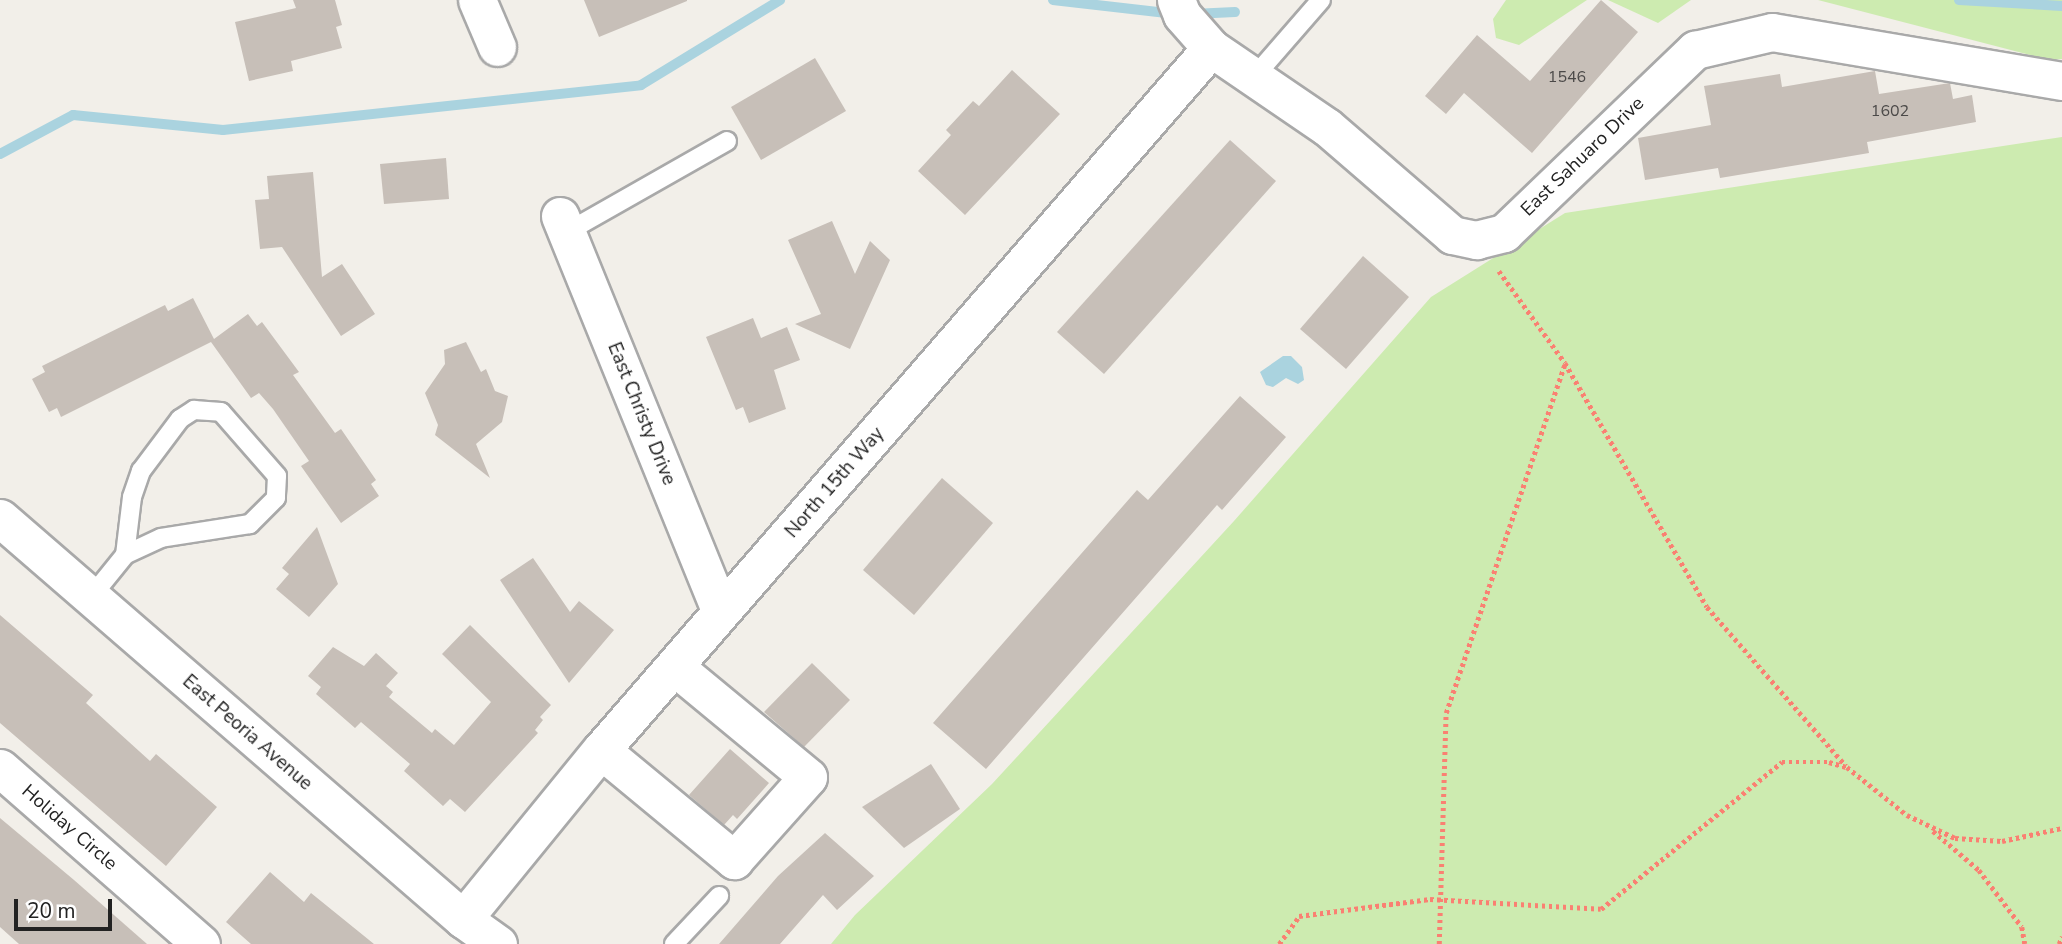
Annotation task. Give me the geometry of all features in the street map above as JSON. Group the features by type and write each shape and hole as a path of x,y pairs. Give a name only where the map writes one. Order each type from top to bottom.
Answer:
{"street":[{"path":"477,0 497,47"},
{"path":"1176,0 1182,15 1211,48 1327,127 1452,235 1476,240"},
{"name":"East Sahuaro Drive","path":"1476,240 1504,233 1695,50 1772,32 2062,81"},
{"name":"North 15th Way","path":"463,919 601,750 1211,48"},
{"name":"East Christy Drive","path":"564,224 721,612"},
{"name":"East Peoria Avenue","path":"0,517 463,919 498,944"},
{"path":"601,750 734,860 808,777 675,667"},
{"name":"Holiday Circle","path":"0,768 201,944"}],"lane":[{"path":"1254,78 1321,0"},
{"path":"564,224 727,141"},
{"path":"91,597 125,555 160,538 250,524 276,498 277,476 221,412 194,410 180,419 141,471 132,497 125,555"},
{"path":"674,944 719,896"}],"path":[{"path":"1476,240 1565,363 1707,607 1847,767 1930,828 1979,870 2022,927 2025,944"},
{"path":"1439,944 1447,713 1565,363"},
{"path":"1279,944 1299,916 1441,900 1601,909 1782,762 1829,762 1847,767"},
{"path":"1930,828 1982,842 2062,828"},
{"path":"2059,944 2062,937"}],"green space":[{"path":"1506,0 1587,0 1519,45 1496,38 1493,19"},
{"path":"1608,0 1691,0 1658,23"},
{"path":"1818,0 2062,0 2062,59 2049,60"},
{"path":"2062,137 2062,944 831,944 855,915 992,784 1234,521 1431,297 1565,213"}],"water":[{"path":"1283,356 1291,356 1302,367 1304,380 1298,384 1286,378 1273,387 1266,385 1260,372"}],"building":[{"path":"293,0 335,0 342,25 336,27 342,48 291,61 293,71 249,81 235,22 296,8"},
{"path":"584,0 687,0 687,1 599,37"},
{"path":"1601,0 1638,32 1532,153 1464,93 1446,114 1425,96 1477,35 1530,81"},
{"path":"815,58 846,111 761,160 731,107"},
{"path":"1012,70 1060,114 965,215 918,171 951,135 946,130 973,101 979,106"},
{"path":"1875,71 1879,94 1950,83 1953,99 1972,95 1976,122 1867,142 1869,153 1720,178 1718,168 1645,180 1638,138 1711,125 1704,86 1780,74 1782,87"},
{"path":"1230,140 1276,181 1104,374 1057,332"},
{"path":"446,158 449,199 384,204 380,164"},
{"path":"313,172 322,277 342,264 375,314 341,336 282,247 260,249 255,200 269,199 267,176"},
{"path":"832,221 855,274 870,241 890,260 850,349 795,324 821,314 788,240"},
{"path":"1363,256 1409,297 1346,369 1300,329"},
{"path":"193,298 214,339 248,314 257,326 262,322 299,372 293,375 335,433 341,429 376,480 371,484 379,496 341,523 301,466 309,461 273,409 259,393 251,398 211,342 61,417 57,408 49,412 32,379 45,372 42,366 165,305 168,311"},
{"path":"753,318 761,338 787,327 800,360 774,370 786,409 749,423 743,407 736,410 706,337"},
{"path":"466,342 481,372 486,369 495,391 508,396 502,422 476,444 490,478 435,435 438,425 425,393 445,364 444,350"},
{"path":"1240,396 1286,437 1222,510 1217,505 986,769 933,723 1137,490 1148,500"},
{"path":"942,478 993,523 914,615 863,570"},
{"path":"317,527 338,584 309,617 276,589 289,574 282,568"},
{"path":"533,558 570,612 579,601 614,630 569,683 500,580"},
{"path":"0,615 93,695 86,703 150,761 156,754 217,807 166,866 0,723"},
{"path":"470,625 551,705 540,717 543,720 535,730 538,733 465,812 450,799 443,806 404,771 410,764 361,722 355,728 316,694 321,687 308,676 333,647 364,666 376,653 398,673 386,686 393,692 389,697 432,733 435,729 454,745 491,702 442,654"},
{"path":"812,663 850,700 804,747 764,712"},
{"path":"730,749 769,783 737,819 733,815 724,825 689,795"},
{"path":"931,764 960,809 904,848 862,807"},
{"path":"0,818 147,944 19,944 0,927"},
{"path":"825,833 874,876 837,910 823,895 780,944 719,944 778,876"},
{"path":"270,872 304,902 311,893 374,944 251,944 226,922"}],"waterway":[{"path":"0,154 73,115 223,130 641,85 780,0"},
{"path":"1053,0 1175,14"},
{"path":"1959,0 2062,6"},
{"path":"1193,14 1235,12"}]}
